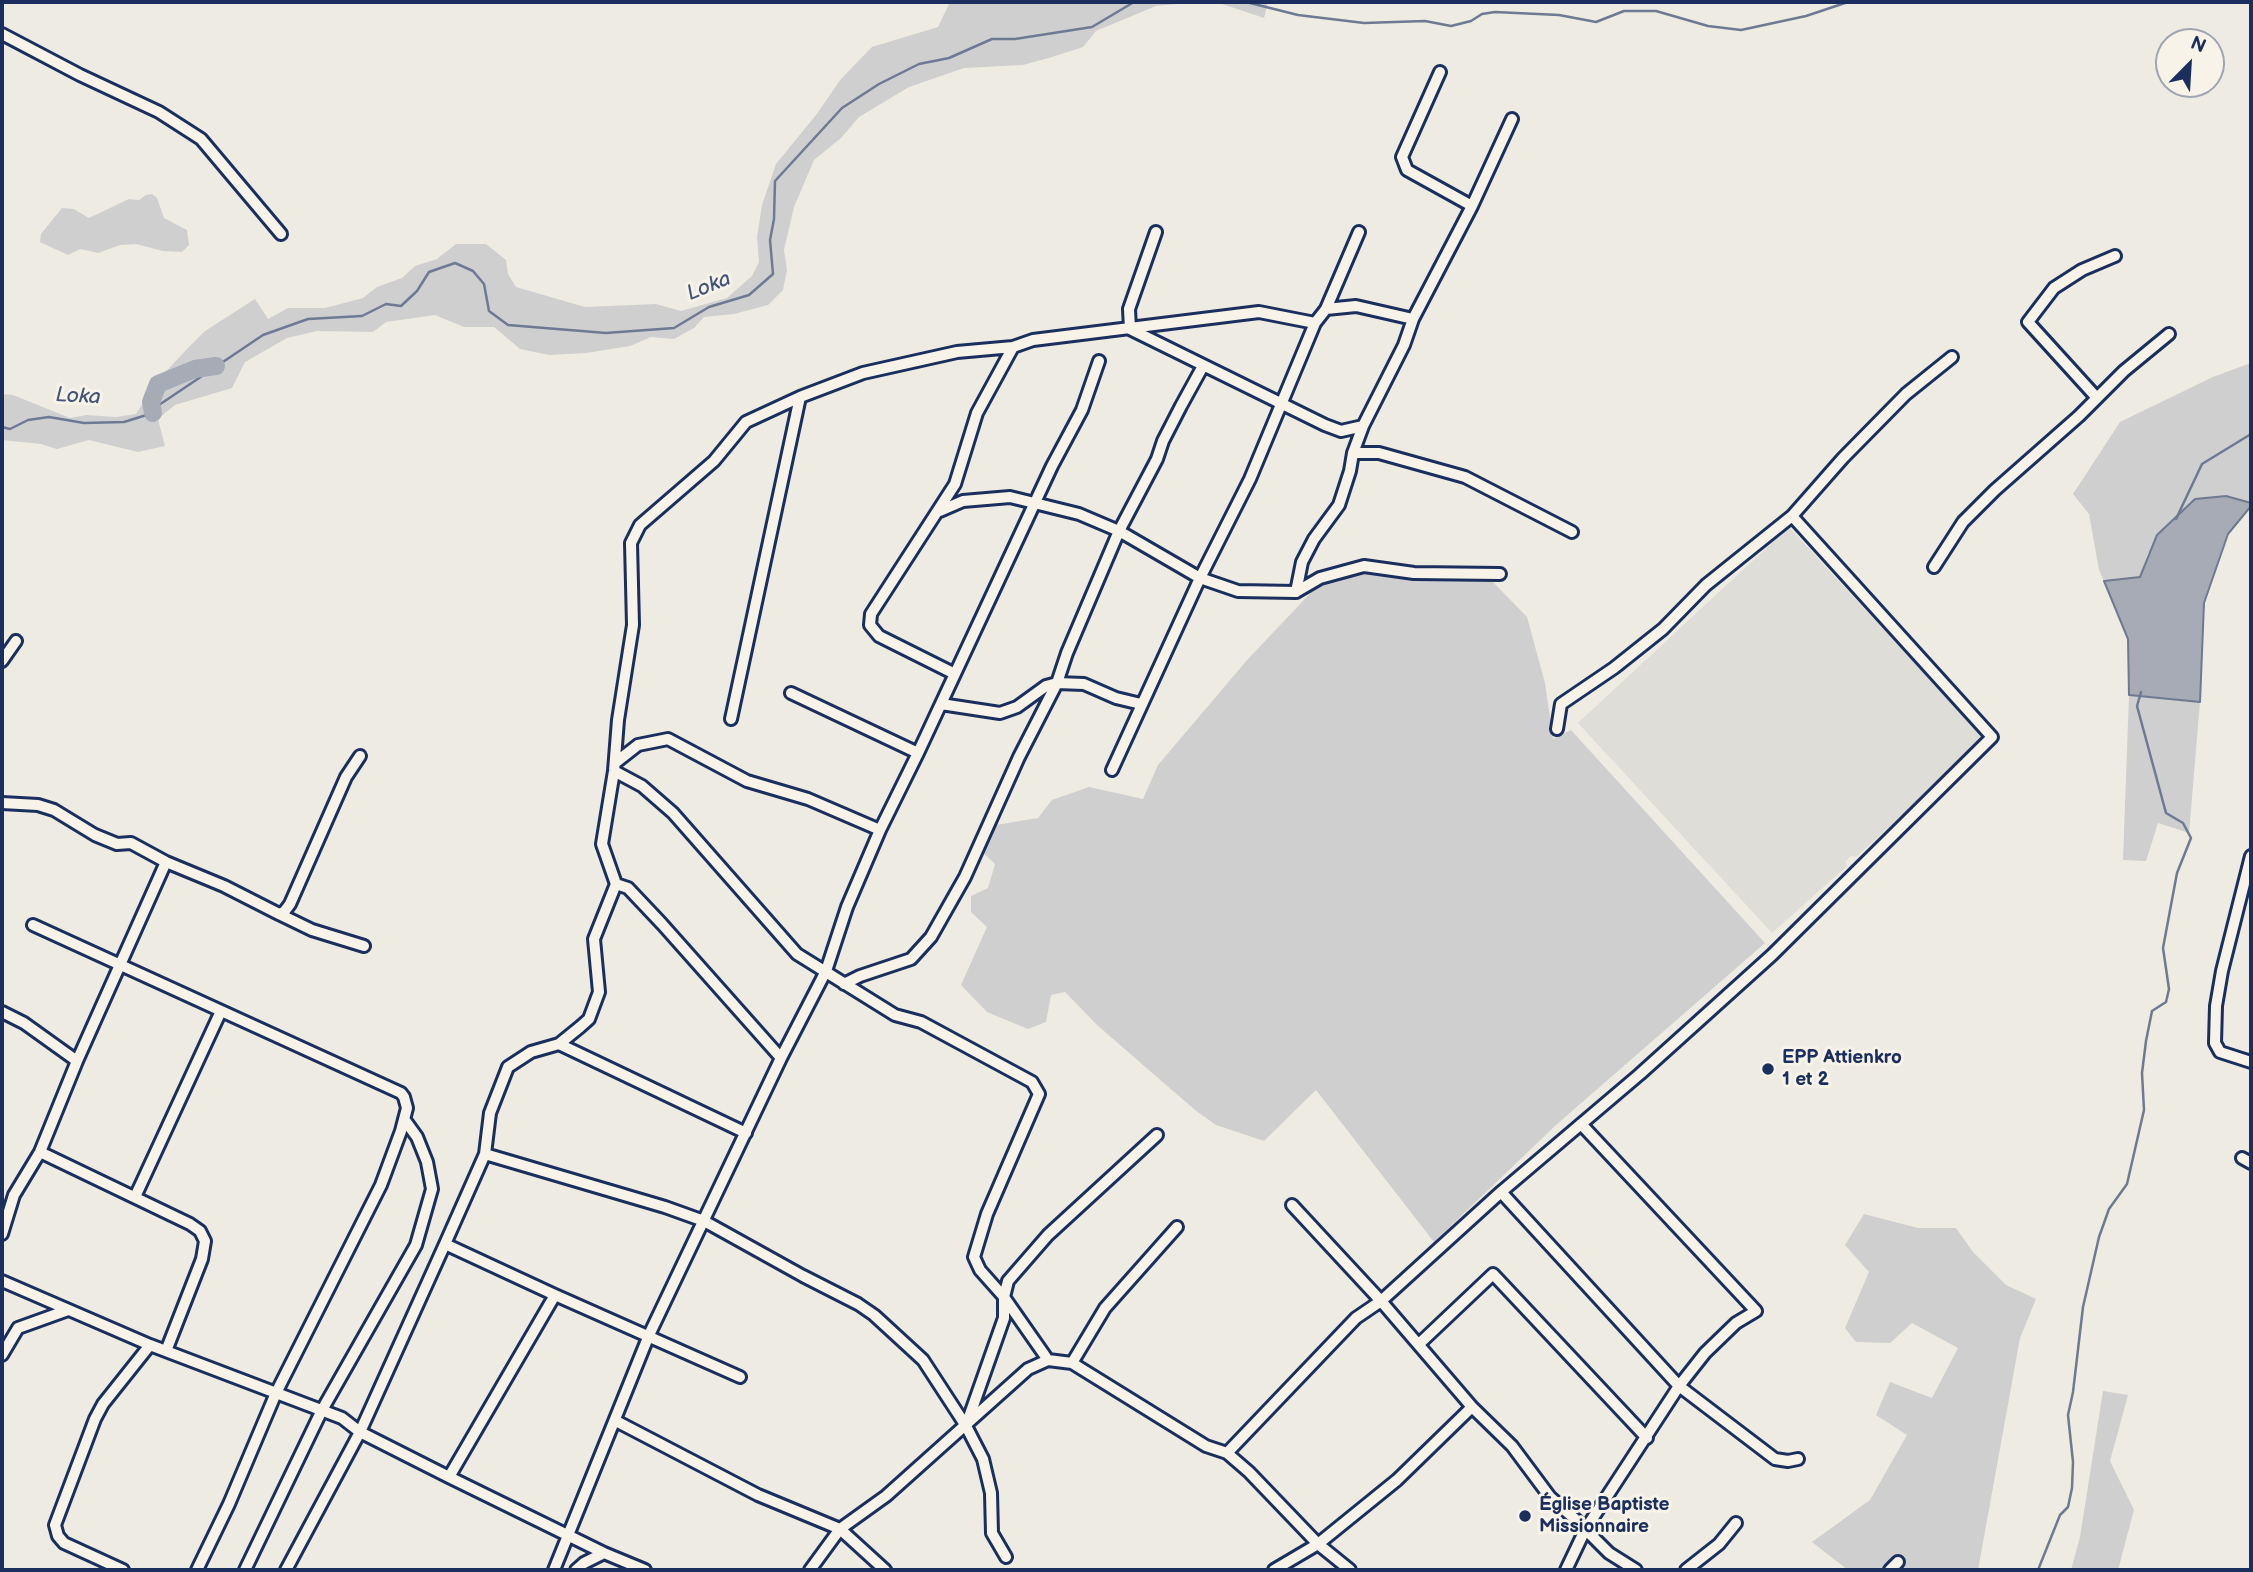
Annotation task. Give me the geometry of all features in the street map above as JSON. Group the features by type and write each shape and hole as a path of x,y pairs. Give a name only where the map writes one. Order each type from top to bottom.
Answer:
{"street":[{"path":"2,34 159,112 201,139 281,234"},
{"path":"1440,72 1402,157 1407,170 1472,206"},
{"path":"1296,592 1308,551 1339,505 1363,426 1512,119"},
{"path":"1130,329 1129,309 1156,232"},
{"path":"1112,770 1200,578 1251,479 1315,323 1326,309 1359,232"},
{"path":"2097,398 2028,322 2054,288 2082,270 2115,256"},
{"path":"1326,309 1356,306 1413,319"},
{"path":"286,1570 360,1432 485,1154 490,1113 508,1067 531,1052 559,1044 589,1019 594,1007 599,992 594,939 616,884 602,844 633,625 631,542 640,525 714,461 747,422 800,397 863,373 957,352 1013,347 1033,340 1259,312 1315,323"},
{"path":"1130,329 1341,431 1363,426"},
{"path":"1934,567 1963,522 2124,371 2169,334"},
{"path":"955,674 880,636 870,625 871,614 955,484 977,413 1013,347"},
{"path":"1557,729 1560,704 1614,668 1653,637 1706,585 1792,516 1843,458 1906,394 1952,357"},
{"path":"554,1570 649,1335 781,1058 826,971 847,907 880,830 1052,466 1082,410 1099,362"},
{"path":"844,984 911,959 931,937 965,877 1019,757 1057,683 1119,531 1203,366"},
{"path":"731,719 800,397"},
{"path":"1353,453 1379,453 1465,477 1572,532"},
{"path":"940,511 963,501 1010,497 1035,502 1079,514 1119,531 1200,578 1238,591 1296,592 1320,578 1364,566 1414,573 1500,574"},
{"path":"1227,1453 1356,1318 1381,1301 1501,1192 1640,1074 1802,927 1992,737 1792,516"},
{"path":"2,661 16,641"},
{"path":"941,704 1000,713 1017,708 1046,686 1057,683 1084,684 1122,700 1141,704"},
{"path":"791,693 918,753"},
{"path":"614,767 638,745 668,739 747,781 808,799 880,830"},
{"path":"279,914 290,904 346,777 360,756"},
{"path":"614,767 642,786 673,813 797,954 895,1015 921,1022 1032,1082 1039,1094 987,1214 974,1257 980,1270 1004,1297 1048,1360"},
{"path":"2,803 38,805 54,810 94,835 117,844 131,843 312,930 364,946"},
{"path":"2251,856 2222,971 2216,1006 2215,1043 2220,1052 2251,1062"},
{"path":"2,1234 14,1195 40,1152 119,964 166,862"},
{"path":"616,884 628,888 781,1058"},
{"path":"33,925 401,1093 407,1108 382,1185 276,1393 229,1504 197,1570"},
{"path":"135,1197 221,1011"},
{"path":"2,1012 24,1023 77,1061"},
{"path":"559,1044 746,1133"},
{"path":"245,1570 322,1410 420,1234 432,1189 427,1162 417,1137 404,1119"},
{"path":"1566,1570 1585,1530 1679,1386 1705,1353 1736,1323 1756,1311 1581,1124"},
{"path":"966,1426 1001,1329 1007,1282 1048,1235 1157,1135"},
{"path":"40,1152 191,1224 200,1231 205,1241 202,1259 166,1351"},
{"path":"485,1154 704,1221 874,1315 923,1360 966,1426 984,1459 991,1493 992,1533 1006,1557"},
{"path":"1501,1192 1679,1386 1775,1459 1798,1459"},
{"path":"1292,1205 1381,1301 1472,1407 1512,1446 1550,1497 1609,1553 1636,1570"},
{"path":"1072,1363 1105,1308 1177,1227"},
{"path":"445,1244 555,1296 740,1377"},
{"path":"1419,1344 1493,1274 1647,1437"},
{"path":"2,1281 150,1345 342,1418 360,1432 449,1477 604,1553 645,1570"},
{"path":"449,1477 555,1296"},
{"path":"2,1355 18,1328 68,1310"},
{"path":"123,1570 64,1543 58,1536 55,1525 95,1419 103,1404 150,1345"},
{"path":"810,1570 840,1529 886,1496 1028,1369 1048,1360 1072,1363 1206,1446 1227,1453 1249,1472 1318,1544 1350,1570"},
{"path":"1274,1570 1318,1544 1397,1480 1472,1407"},
{"path":"616,1421 758,1495 840,1529 885,1570"},
{"path":"1686,1570 1719,1544 1736,1523"},
{"path":"576,1570 604,1553"}],"shaded area":[{"path":"950,2 1198,2 1156,6 1096,31 1083,47 1052,57 1023,65 964,68 909,87 859,117 841,138 814,160 794,207 784,250 787,270 783,290 768,305 734,314 704,317 694,328 674,339 651,337 630,346 586,353 549,355 520,349 494,327 464,327 435,315 386,322 373,332 317,331 287,338 245,362 232,388 175,405 158,419 165,446 138,452 89,440 57,449 41,444 2,440 2,394 13,395 70,418 136,414 158,380 205,331 255,299 268,319 288,308 325,308 363,298 377,287 402,278 415,266 437,259 456,244 486,244 506,260 508,274 516,287 585,307 656,304 681,311 727,298 752,276 759,262 757,237 762,205 776,164 841,79 872,47 938,27"},
{"path":"1216,2 1268,2 1264,18"},
{"path":"152,194 157,198 164,218 187,230 189,245 182,252 163,251 136,244 120,245 98,253 80,249 68,255 40,242 41,234 62,208 74,209 89,218 129,199 139,200"},
{"path":"2251,363 2251,503 2226,496 2148,553 2140,577 2104,581 2099,570 2089,514 2073,494 2120,422 2213,377"},
{"path":"2226,496 2251,503 2251,506 2228,534 2204,603 2200,702 2129,695 2128,639 2104,581 2140,577 2157,535 2195,499"},
{"path":"1789,527 1985,739 1856,857 1851,856 1845,862 1847,866 1772,933 1578,723"},
{"path":"1375,571 1432,581 1491,580 1527,617 1545,683 1553,739 1571,730 1765,943 1556,1125 1434,1242 1316,1090 1264,1141 1216,1125 1195,1110 1097,1025 1065,992 1051,995 1046,1022 1028,1029 987,1012 961,985 987,927 971,912 971,896 988,888 995,864 979,849 996,825 1038,818 1052,800 1089,787 1143,799 1158,765 1248,659 1319,584"},
{"path":"2129,695 2200,702 2189,833 2158,823 2146,861 2123,860"},
{"path":"1864,1214 1918,1228 1956,1228 1973,1252 2006,1285 2036,1299 2020,1338 1978,1570 1848,1570 1812,1542 1870,1500 1907,1435 1876,1415 1890,1382 1932,1398 1958,1348 1912,1323 1890,1343 1856,1342 1845,1328 1869,1272 1845,1245"},
{"path":"2103,1391 2128,1395 2110,1461 2134,1510 2118,1570 2071,1570 2080,1537"}],"waterway":[{"name":"Loka","path":"2,427 10,429 28,420 49,417 84,423 124,422 153,413 156,407 263,335 308,319 362,316 386,304 401,306 417,291 429,272 455,263 473,271 484,284 489,311 508,325 606,333 674,328 709,307 749,295 773,274 770,240 774,219 775,181 842,108 879,84 919,64 949,58 992,39 1015,39 1092,27 1134,2"},
{"name":"Loka","path":"1246,2 1298,15 1364,23 1425,21 1451,26 1495,12 1559,15 1596,22 1624,11 1656,11 1708,26 1741,30 1806,16 1848,2"},
{"name":"Loka","path":"153,413 151,402 158,384 195,369 216,366"},
{"path":"2176,519 2202,464 2251,434"},
{"path":"2038,1570 2060,1515 2068,1507 2072,1488 2073,1462 2068,1415 2083,1307 2099,1237 2109,1209 2127,1184 2144,1110 2142,1073 2152,1011 2166,1002 2169,989 2163,948 2177,873 2191,838 2183,823 2166,813 2137,706 2141,692"}],"place":[{"name":"EPP Attienkro 1 et 2","path":"1768,1069"},
{"name":"Église Baptiste Missionnaire","path":"1525,1516"}]}
